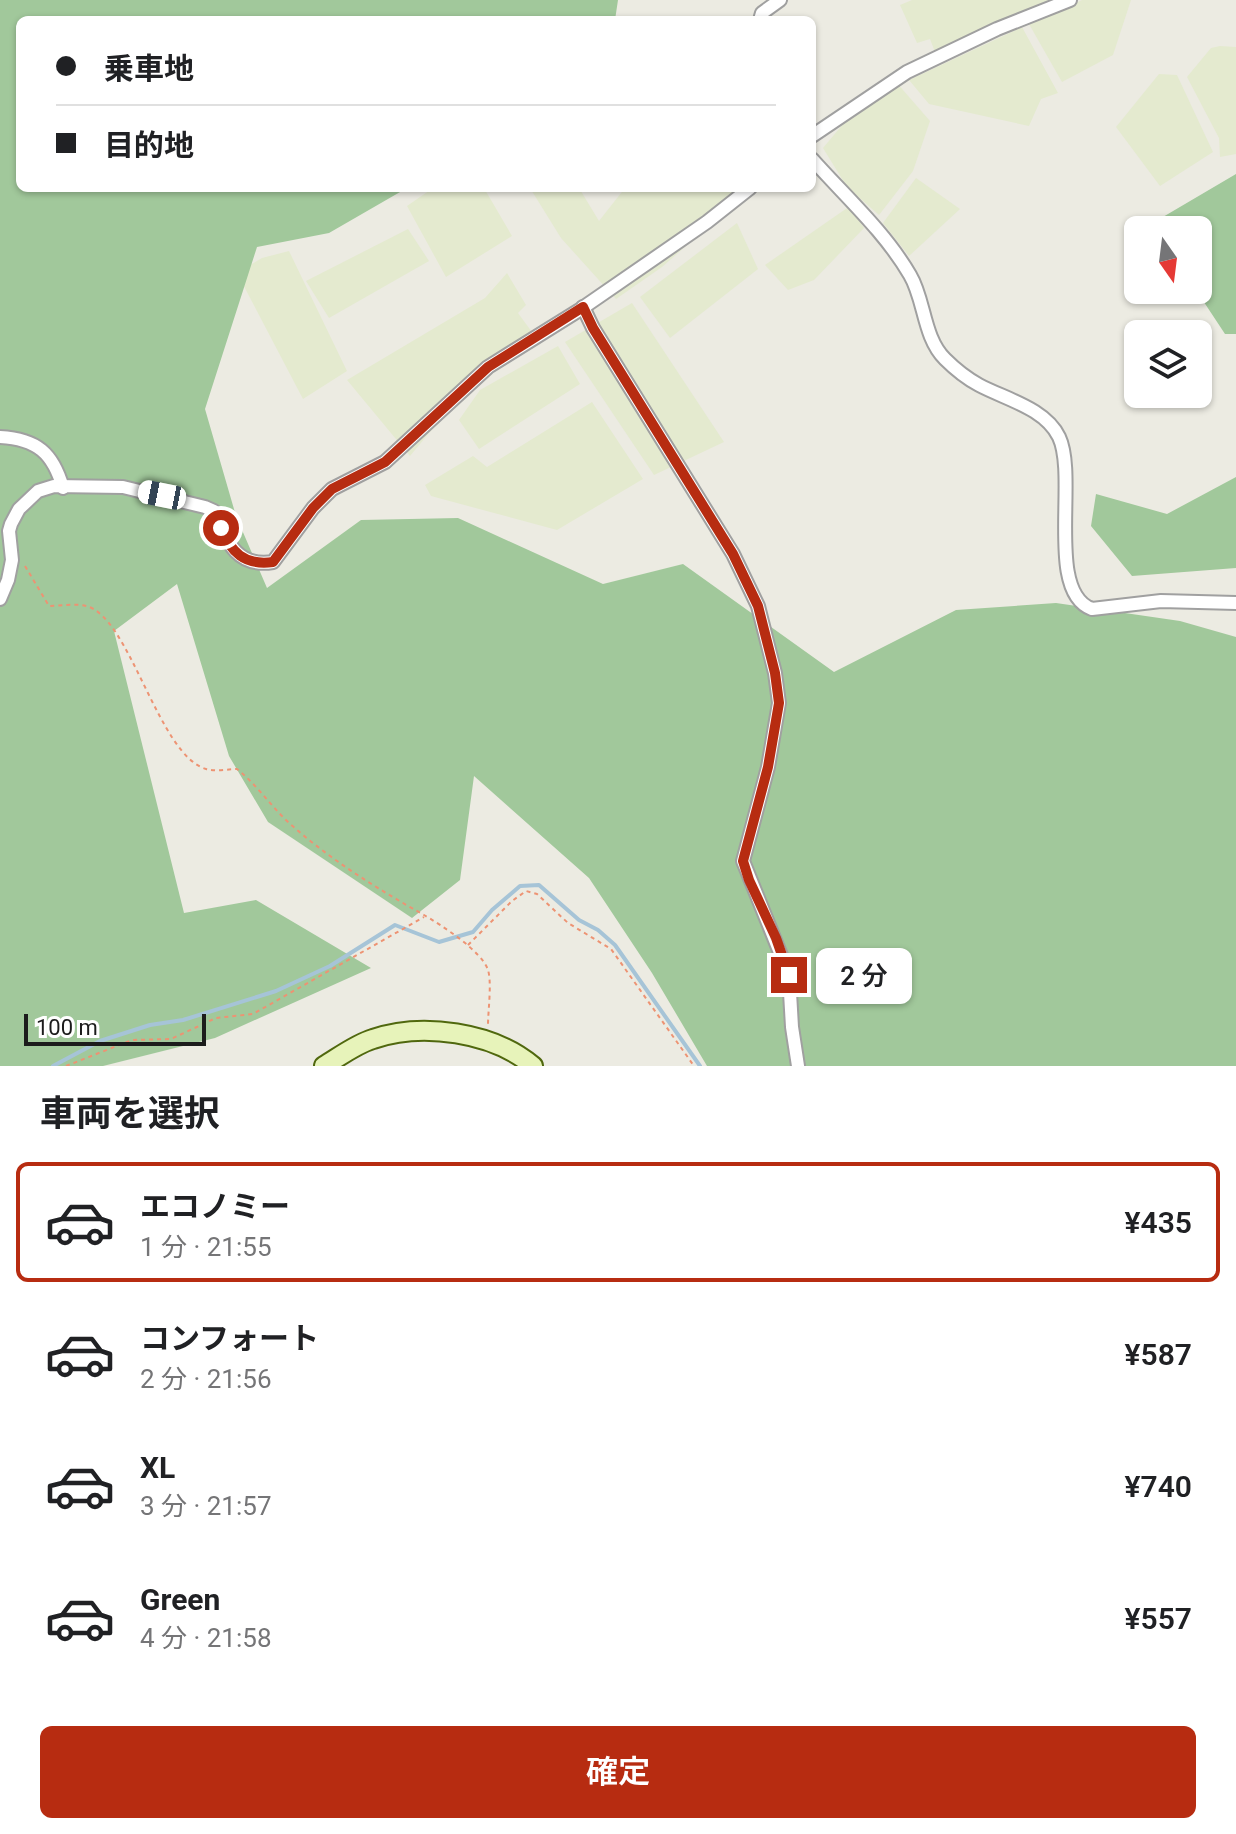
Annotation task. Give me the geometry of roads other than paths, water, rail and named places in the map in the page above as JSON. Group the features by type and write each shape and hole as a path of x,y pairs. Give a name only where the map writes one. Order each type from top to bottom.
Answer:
{"main road":[{"path":"324,1066 370,1039 399,1032 489,1039 533,1066"}],"street":[{"path":"761,16 780,0"},
{"path":"816,133 907,72 997,29 1070,0"},
{"path":"816,163 897,253 913,279 924,319 942,356 977,384 1050,423 1060,439 1066,469 1065,552 1071,586 1084,606 1092,609 1161,601 1236,603"},
{"path":"0,599 12,560 9,531 14,517 38,491 54,486 123,487 205,507 214,511 228,545 241,557 259,564 273,562 313,508 332,489 385,462 488,367 583,307 707,222 745,192"},
{"path":"583,307 733,554 758,606 775,673 779,703 768,767 743,861 789,975 798,1066"},
{"path":"0,437 29,441 40,448 57,466 63,488"}],"waterway":[{"path":"53,1066 100,1041 150,1025 183,1020 276,991 330,966 395,925 439,942 473,932 492,910 520,886 539,885 579,920 598,930 615,945 700,1066"}]}
